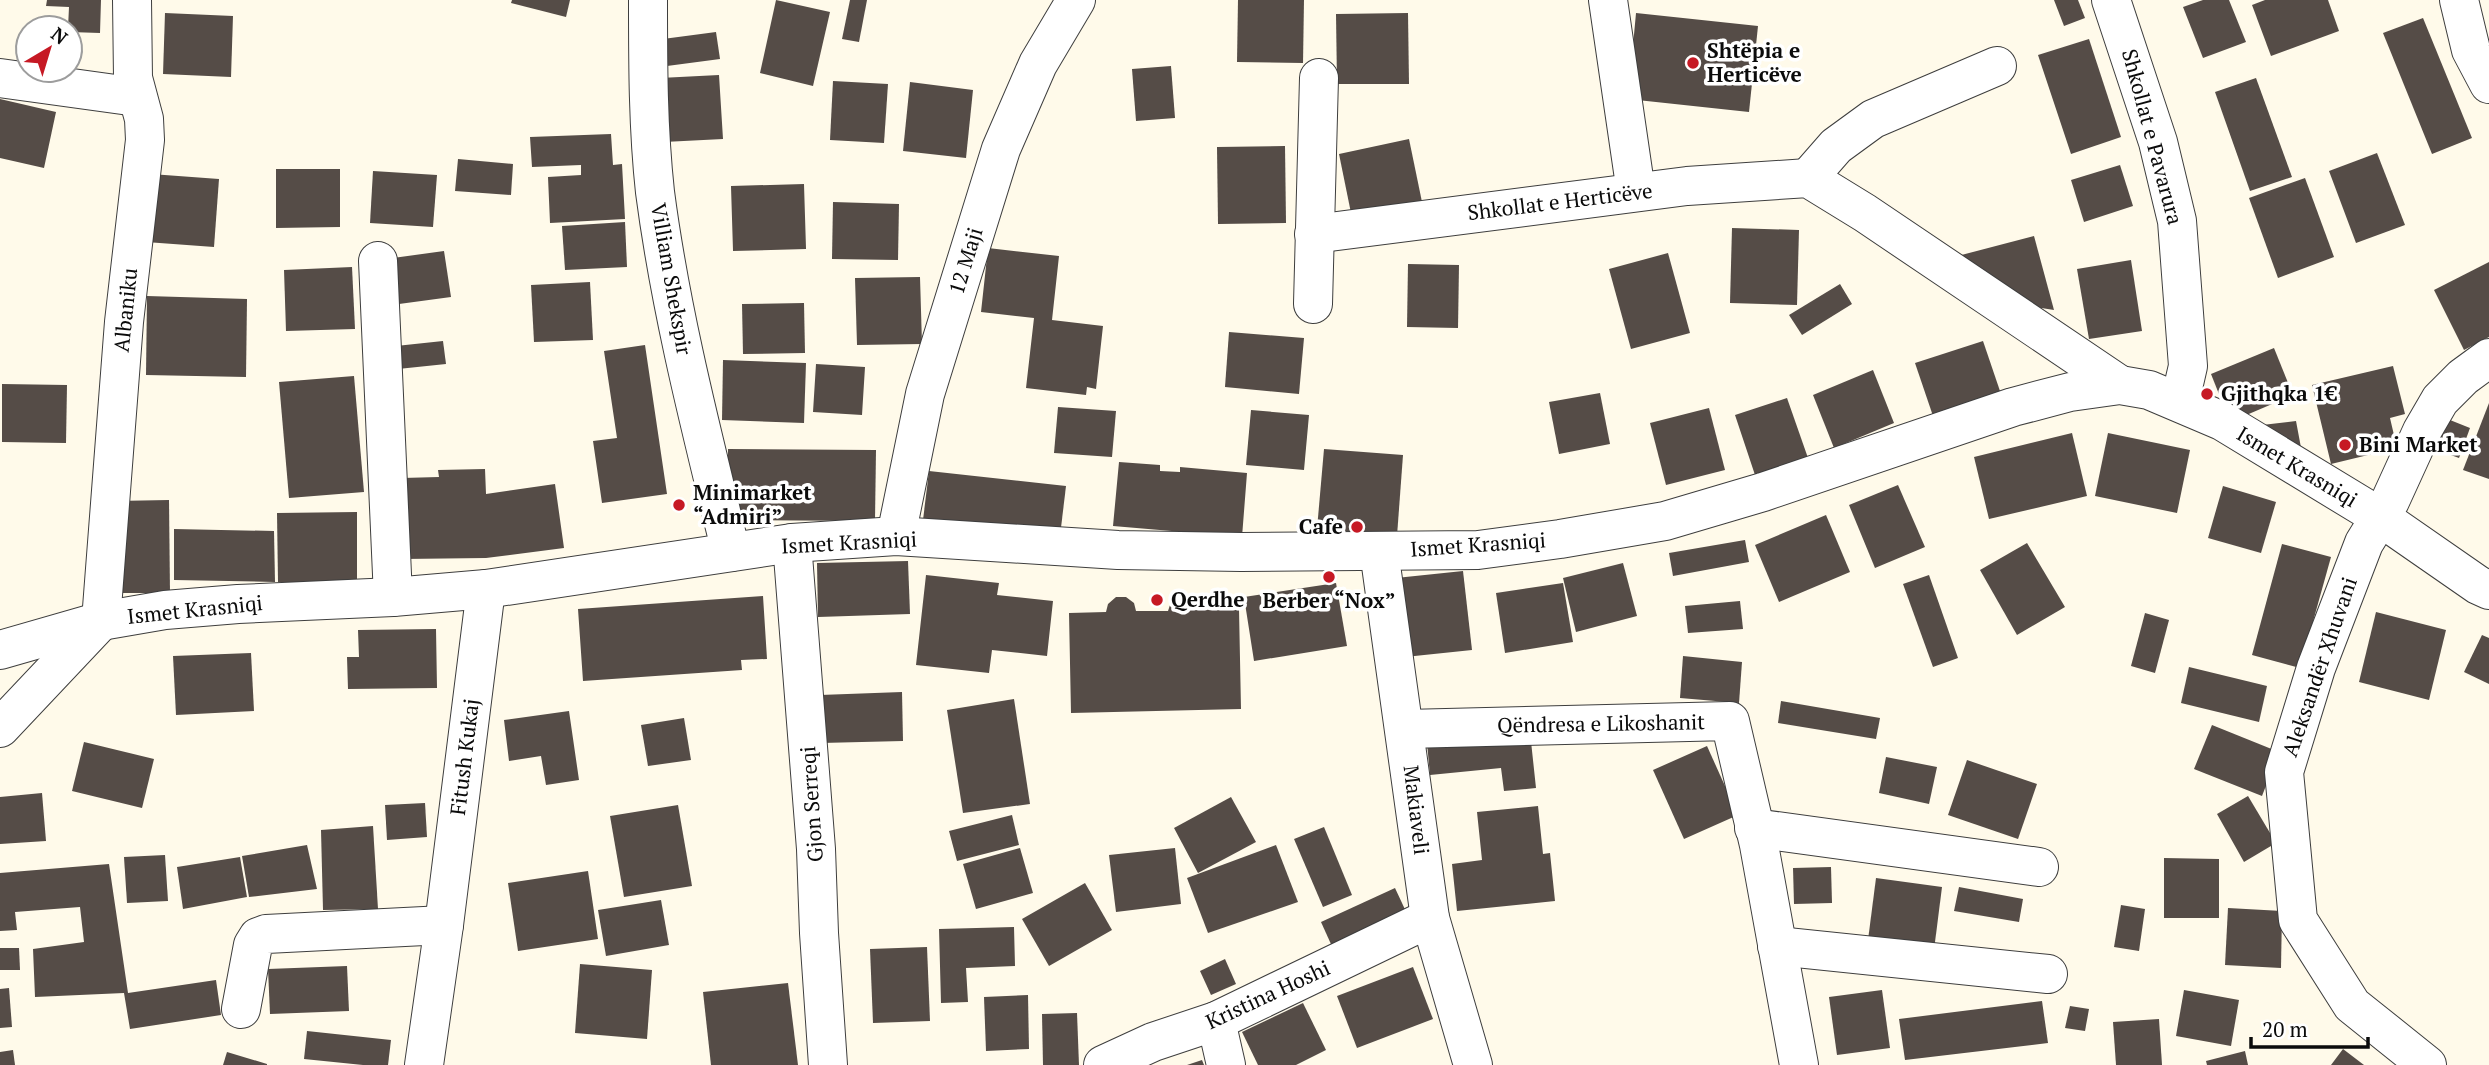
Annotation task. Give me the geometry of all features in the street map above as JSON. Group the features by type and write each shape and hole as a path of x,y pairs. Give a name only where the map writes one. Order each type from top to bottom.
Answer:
{"street":[{"name":"Albaniku","path":"101,621 124,322 145,140 144,119 133,78 132,0"},
{"name":"Villiam Shekspir","path":"648,0 649,103 655,191 688,375 731,552"},
{"name":"12 Maji","path":"896,536 925,394 1002,149 1038,64 1076,0"},
{"path":"1608,0 1636,192"},
{"name":"Shkollat e Pavarura","path":"2111,0 2158,142 2177,220 2188,366 2180,401"},
{"path":"2459,0 2471,50 2489,84"},
{"path":"1997,66 1873,119 1836,146 1808,178 1865,213 2120,386"},
{"path":"0,78 137,97"},
{"path":"1313,304 1320,78"},
{"name":"Shkollat e Herticëve","path":"1314,234 1686,186 1808,178"},
{"path":"378,261 393,597"},
{"name":"Aleksandër Xhuvani","path":"2427,1065 2352,1004 2298,920 2284,772 2316,668 2364,543 2390,502 2422,431 2440,400 2463,377 2489,358"},
{"name":"Ismet Krasniqi","path":"0,650 101,621 165,610 486,589 792,543 896,536 1118,550 1478,550 1665,521 1763,492 2013,407 2070,391 2120,386 2149,390 2222,421 2380,517 2489,590"},
{"name":"Gjon Serreqi","path":"792,543 816,849 828,1065"},
{"name":"Makiaveli","path":"1379,551 1406,729 1430,918 1474,1065"},
{"name":"Fitush Kukaj","path":"424,1065 486,589"},
{"path":"0,728 101,621"},
{"name":"Qëndresa e Likoshanit","path":"1406,729 1730,721 1754,828 1799,1065"},
{"path":"1754,828 2039,867"},
{"name":"Kristina Hoshi","path":"1103,1065 1153,1042 1216,1021 1430,918"},
{"path":"241,1009 253,945 258,937 266,934 444,925"},
{"path":"1777,946 2048,974"},
{"path":"1216,1021 1226,1065"}],"building":[{"path":"47,0 101,0 100,33 84,32 84,14 69,14 69,7 46,6"},
{"path":"512,0 570,0 566,17 511,3"},
{"path":"776,0 830,12 813,86 760,73"},
{"path":"850,0 867,0 859,42 842,39"},
{"path":"1238,0 1304,0 1303,63 1237,62"},
{"path":"2054,0 2078,0 2085,18 2064,26"},
{"path":"2203,0 2229,0 2246,42 2203,58 2183,7"},
{"path":"2265,0 2328,0 2339,31 2271,56 2252,5"},
{"path":"165,13 233,16 231,77 163,74"},
{"path":"1408,13 1409,84 1337,84 1336,14"},
{"name":"Shtëpia e Herticëve","path":"1636,13 1758,26 1749,112 1628,99"},
{"path":"2423,18 2472,138 2432,154 2383,33"},
{"path":"716,32 720,59 667,66 663,39"},
{"path":"2089,39 2121,137 2071,154 2038,55"},
{"path":"1171,66 1175,118 1136,121 1132,69"},
{"path":"719,75 723,139 664,142 660,78"},
{"path":"2256,78 2292,177 2250,191 2215,92"},
{"path":"833,81 888,84 884,143 830,140"},
{"path":"910,82 973,90 966,158 903,151"},
{"path":"0,99 56,112 44,168 0,158"},
{"path":"611,134 613,165 622,164 625,219 550,223 548,177 581,175 581,165 532,167 530,137"},
{"path":"1409,139 1422,202 1352,218 1339,154"},
{"path":"1285,146 1286,223 1218,224 1217,147"},
{"path":"2377,153 2405,225 2356,243 2329,171"},
{"path":"458,159 513,164 511,195 455,191"},
{"path":"2120,165 2133,206 2084,222 2071,180"},
{"path":"276,169 340,169 340,227 276,228"},
{"path":"373,171 437,175 433,227 370,223"},
{"path":"151,174 219,179 214,247 146,242"},
{"path":"2305,178 2334,257 2278,278 2249,198"},
{"path":"804,184 806,249 733,251 731,186"},
{"path":"833,202 899,204 898,260 832,259"},
{"path":"625,222 627,267 565,270 562,226"},
{"path":"1732,228 1799,230 1797,305 1730,303"},
{"path":"2034,236 2054,310 2015,304 1950,258"},
{"path":"988,248 1059,256 1052,320 1103,326 1096,389 1087,387 1086,395 1026,388 1034,318 981,312"},
{"path":"444,251 451,297 399,304 393,258"},
{"path":"1668,253 1690,333 1631,349 1609,269"},
{"path":"2131,260 2142,331 2089,339 2077,269"},
{"path":"2489,262 2489,337 2464,350 2434,290"},
{"path":"1408,264 1459,265 1458,328 1407,327"},
{"path":"352,267 355,329 286,331 284,270"},
{"path":"920,277 922,344 857,345 855,278"},
{"path":"590,282 593,340 534,342 531,285"},
{"path":"1840,284 1852,304 1802,335 1789,315"},
{"path":"147,296 247,299 246,377 146,375"},
{"path":"804,303 805,353 743,354 742,304"},
{"path":"1229,332 1304,338 1299,394 1225,387"},
{"path":"443,341 446,364 398,369 396,346"},
{"path":"1983,341 2001,394 1933,416 1915,363"},
{"path":"645,345 667,494 602,503 593,441 617,438 604,351"},
{"path":"2274,348 2293,395 2230,422 2211,374"},
{"path":"723,360 806,363 804,423 722,420"},
{"path":"816,364 865,367 862,415 813,412"},
{"path":"2393,366 2405,414 2390,418 2397,448 2331,464 2312,385"},
{"path":"1873,370 1894,423 1834,448 1813,395"},
{"path":"354,376 364,492 289,498 279,382"},
{"path":"2,384 67,385 66,443 2,442"},
{"path":"1600,393 1610,444 1559,454 1549,402"},
{"path":"1787,398 1808,458 1755,475 1735,415"},
{"path":"2489,403 2489,479 2463,470"},
{"path":"1058,407 1116,411 1112,457 1054,453"},
{"path":"1709,408 1725,470 1666,485 1650,423"},
{"path":"1251,410 1309,415 1304,470 1246,465"},
{"path":"2440,416 2470,428 2459,458 2429,447"},
{"path":"2296,421 2302,453 2245,427"},
{"path":"2072,433 2087,496 1989,519 1974,457"},
{"path":"2108,433 2190,450 2177,513 2095,496"},
{"path":"728,449 876,450 875,521 728,520"},
{"path":"1324,449 1403,455 1397,536 1317,529"},
{"path":"1119,462 1160,465 1160,471 1180,472 1180,467 1247,473 1242,537 1113,526"},
{"path":"485,469 486,494 555,484 564,548 486,558 403,559 402,478 439,477 438,470"},
{"path":"929,471 1066,486 1060,536 923,520"},
{"path":"1898,485 1925,547 1875,568 1849,505"},
{"path":"2223,486 2276,502 2261,553 2208,538"},
{"path":"169,500 170,593 116,593 115,501"},
{"path":"357,512 357,582 278,582 277,513"},
{"path":"1826,515 1850,572 1779,602 1755,545"},
{"path":"174,529 274,531 275,582 174,580"},
{"path":"1745,540 1749,562 1673,576 1669,553"},
{"path":"2027,543 2065,607 2017,635 1980,570"},
{"path":"2282,544 2331,557 2300,668 2252,655"},
{"path":"908,561 910,614 818,617 817,563"},
{"path":"1623,563 1637,616 1576,632 1563,578"},
{"path":"1463,571 1472,650 1405,657 1396,578"},
{"path":"926,575 999,583 997,595 1053,601 1047,656 992,650 989,673 916,665"},
{"path":"1929,575 1958,658 1933,667 1903,584"},
{"path":"1336,583 1347,646 1254,661 1244,597"},
{"path":"1563,583 1573,642 1505,653 1496,593"},
{"path":"763,596 767,659 741,660 742,670 583,681 578,609"},
{"path":"1116,597 1126,597 1134,603 1136,611 1168,611 1171,602 1178,597 1187,597 1194,602 1198,610 1239,609 1241,709 1071,713 1069,613 1106,612 1108,604"},
{"path":"1740,601 1743,629 1688,633 1685,606"},
{"path":"2376,612 2446,630 2429,700 2359,682"},
{"path":"2145,613 2169,620 2155,673 2131,666"},
{"path":"436,629 437,688 348,689 347,657 359,657 358,630"},
{"path":"2482,635 2489,638 2489,684 2464,672"},
{"path":"251,653 254,711 176,715 173,656"},
{"path":"1683,656 1742,662 1739,703 1680,698"},
{"path":"2189,667 2267,686 2259,722 2181,703"},
{"path":"902,692 903,741 821,743 820,695"},
{"path":"1014,699 1030,804 963,813 947,710"},
{"path":"1781,701 1880,718 1876,739 1778,723"},
{"path":"569,711 579,780 546,785 541,756 509,761 504,720"},
{"path":"684,718 691,760 648,766 641,725"},
{"path":"2212,725 2279,752 2262,796 2194,769"},
{"path":"1530,732 1536,788 1504,791 1501,768 1430,775 1427,743"},
{"path":"84,742 154,759 142,808 72,791"},
{"path":"1707,746 1738,815 1684,839 1653,770"},
{"path":"1886,757 1937,767 1929,804 1879,793"},
{"path":"1967,760 2037,784 2018,839 1948,815"},
{"path":"42,793 46,841 0,844 0,797"},
{"path":"2248,796 2276,843 2244,862 2217,814"},
{"path":"1231,797 1256,842 1198,873 1174,828"},
{"path":"425,803 427,837 387,840 385,805"},
{"path":"678,805 692,886 624,897 610,816"},
{"path":"1538,806 1543,854 1550,853 1555,901 1457,911 1452,864 1482,860 1477,812"},
{"path":"1012,815 1019,845 957,861 949,831"},
{"path":"373,826 378,909 323,910 321,830"},
{"path":"1324,827 1352,895 1323,907 1294,839"},
{"path":"307,845 317,889 249,897 242,856"},
{"path":"1276,845 1298,902 1208,933 1187,878"},
{"path":"1020,848 1033,893 976,909 963,864"},
{"path":"1175,848 1181,904 1116,912 1109,855"},
{"path":"165,855 168,901 127,903 124,857"},
{"path":"240,857 247,897 183,909 177,867"},
{"path":"2164,858 2219,859 2219,918 2164,918"},
{"path":"109,864 128,993 216,980 221,1015 130,1029 124,993 35,997 33,949 84,942 80,907 15,912 17,930 0,931 0,873"},
{"path":"1831,867 1832,903 1794,904 1793,868"},
{"path":"588,871 598,939 518,951 508,883"},
{"path":"1876,878 1942,887 1934,950 1868,940"},
{"path":"1085,883 1112,930 1049,966 1022,919"},
{"path":"1959,887 2023,899 2019,922 1954,911"},
{"path":"1395,888 1409,918 1335,953 1321,922"},
{"path":"661,900 669,945 606,956 598,910"},
{"path":"2121,905 2145,909 2139,951 2114,947"},
{"path":"2228,908 2282,911 2281,968 2225,965"},
{"path":"1014,927 1015,966 966,968 968,1002 941,1003 939,929"},
{"path":"927,947 930,1021 873,1023 870,949"},
{"path":"0,948 19,948 20,970 0,970"},
{"path":"1225,959 1236,984 1211,995 1200,971"},
{"path":"580,964 652,970 647,1039 575,1033"},
{"path":"347,966 349,1011 270,1014 268,969"},
{"path":"1413,967 1433,1019 1357,1048 1337,996"},
{"path":"788,983 798,1065 711,1065 703,992"},
{"path":"9,988 12,1027 0,1028 0,989"},
{"path":"1882,990 1890,1048 1837,1055 1829,997"},
{"path":"2184,990 2239,1000 2231,1046 2176,1036"},
{"path":"1028,995 1029,1049 986,1051 984,997"},
{"path":"2042,1001 2048,1043 1905,1060 1899,1019"},
{"path":"1303,1003 1326,1050 1296,1065 1258,1065 1242,1032"},
{"path":"2070,1006 2089,1009 2085,1031 2065,1028"},
{"path":"1077,1013 1079,1065 1043,1065 1042,1014"},
{"path":"2159,1019 2162,1065 2116,1065 2113,1022"},
{"path":"307,1031 391,1040 388,1065 304,1059"},
{"path":"2343,1049 2364,1065 2331,1065"},
{"path":"13,1050 15,1065 0,1065 0,1052"},
{"path":"2245,1051 2248,1065 2207,1065 2206,1061"},
{"path":"227,1052 267,1064 267,1065 223,1065"},
{"path":"1202,1060 1204,1065 1187,1065"}],"place":[{"name":"Shtëpia e Herticëve","path":"1693,63"},
{"name":"Gjithqka 1€","path":"2207,394"},
{"name":"Bini Market","path":"2345,445"},
{"name":"Minimarket “Admiri”","path":"679,505"},
{"name":"Cafe","path":"1357,527"},
{"name":"Berber “Nox”","path":"1329,577"},
{"name":"Qerdhe","path":"1157,600"}]}
